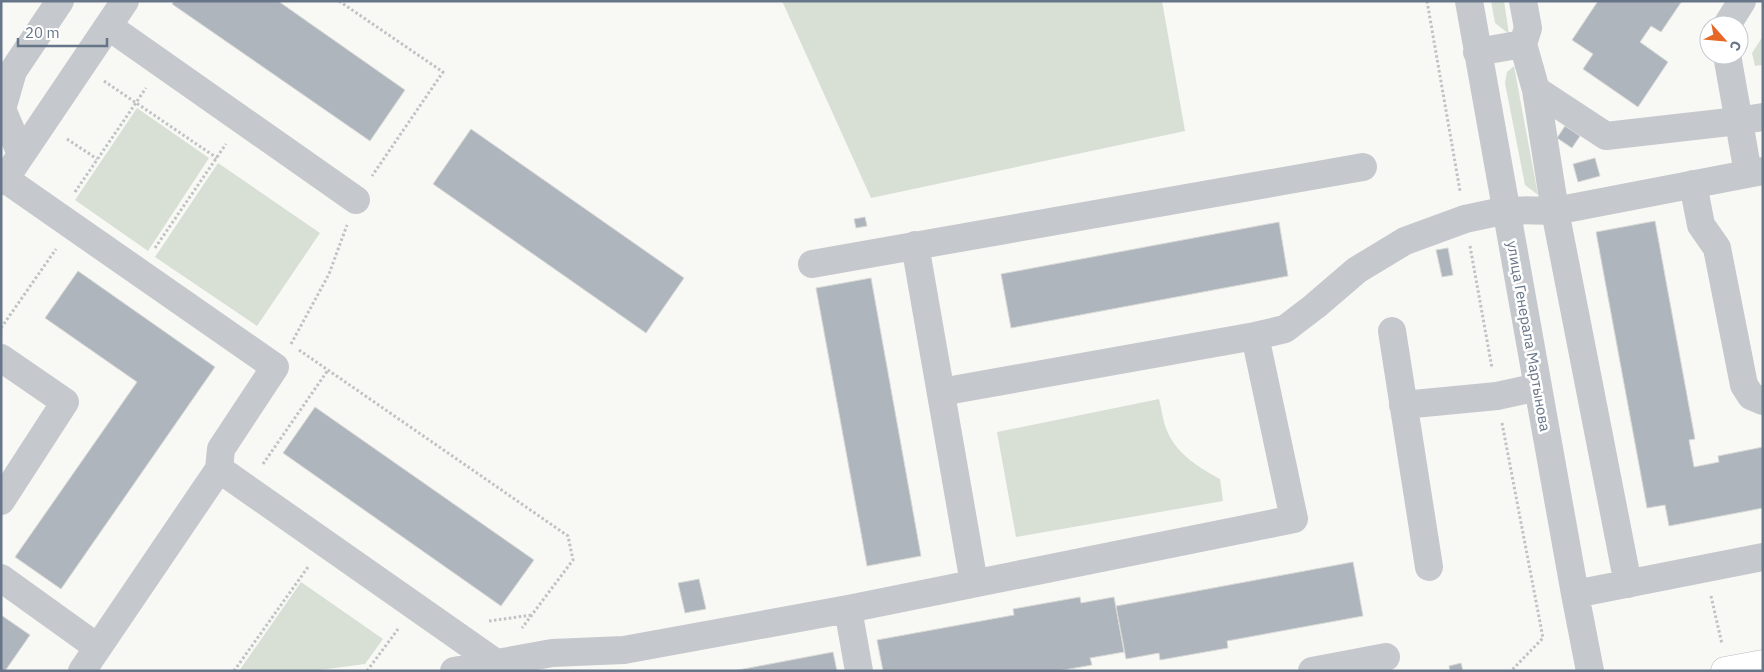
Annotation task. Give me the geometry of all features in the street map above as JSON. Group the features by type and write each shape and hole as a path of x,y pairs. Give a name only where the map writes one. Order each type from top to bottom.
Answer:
{"main road":[{"path":"1726,670 1763,664"}],"street":[{"path":"21,154 2,109 13,71 60,1"},
{"path":"82,671 219,469 221,449 276,367 3,180 125,1"},
{"name":"улица Генерала Мартынова","path":"1469,1 1590,671"},
{"path":"1523,1 1526,36 1554,210 1628,584"},
{"path":"1477,52 1526,36 1546,1"},
{"path":"1733,15 1742,1"},
{"path":"108,26 356,200"},
{"path":"941,392 1255,336 1285,328 1315,306 1357,270 1405,241 1465,219 1507,210 1554,210 1756,172 1751,119 1731,65"},
{"path":"1536,90 1606,136 1751,119"},
{"path":"812,264 1363,167"},
{"path":"1693,184 1701,225 1717,248 1744,385 1751,396 1763,401"},
{"path":"915,245 974,582"},
{"path":"1392,331 1429,568"},
{"path":"454,671 552,653 624,650 848,609 974,582 1294,519 1255,336"},
{"path":"1,358 66,402 1,501"},
{"path":"1403,405 1497,396 1538,387"},
{"path":"219,469 496,663"},
{"path":"1575,594 1763,557"},
{"path":"1,578 97,647"},
{"path":"848,609 859,671"},
{"path":"1312,671 1386,657"}],"path":[{"path":"1427,1 1497,396 1543,638 1511,671"},
{"path":"1,328 65,222 97,160 162,64"},
{"path":"81,66 217,158"},
{"path":"138,273 242,120"},
{"path":"42,122 97,160"},
{"path":"291,344 568,536 573,560 496,663"},
{"path":"247,488 328,370"},
{"path":"234,671 325,543"},
{"path":"1705,569 1726,670"},
{"path":"367,671 415,606"},
{"path":"484,622 533,615"}],"shaded area":[{"path":"782,1 1162,1 1185,131 871,198"},
{"path":"1491,1 1504,1 1509,34 1495,23"},
{"path":"1763,36 1763,65 1755,66 1752,53"},
{"path":"1514,66 1538,195 1525,185 1505,83 1507,72"},
{"path":"137,108 209,158 148,251 75,200"},
{"path":"218,163 320,233 257,326 155,257"},
{"path":"1159,399 1165,425 1172,441 1190,460 1220,479 1223,501 1016,537 997,432"},
{"path":"301,582 383,639 365,664 312,671 239,671"}],"building":[{"path":"174,1 278,1 405,90 370,141 172,4"},
{"path":"1598,1 1682,1 1661,32 1651,26 1640,42 1668,62 1638,107 1583,69 1593,54 1572,40"},
{"path":"1565,126 1580,136 1572,148 1557,138"},
{"path":"471,129 684,278 646,333 433,184"},
{"path":"1595,158 1600,176 1578,182 1573,164"},
{"path":"865,217 867,226 856,228 854,219"},
{"path":"1655,221 1695,439 1689,440 1694,467 1719,462 1718,456 1763,447 1763,508 1669,526 1665,505 1647,508 1596,232"},
{"path":"1279,222 1288,276 1011,328 1001,274"},
{"path":"1448,248 1453,275 1442,277 1436,250"},
{"path":"78,271 215,367 61,589 15,557 137,382 45,318"},
{"path":"871,278 921,556 867,566 816,288"},
{"path":"315,407 534,560 501,606 283,453"},
{"path":"1353,562 1363,616 1227,641 1228,648 1160,660 1159,653 1126,659 1116,606"},
{"path":"699,579 706,609 685,613 678,583"},
{"path":"1080,597 1081,603 1114,597 1124,652 1090,658 1092,665 1058,671 883,671 877,640 1014,615 1013,609"},
{"path":"1,615 30,635 5,671 1,671"},
{"path":"833,652 837,671 733,671"},
{"path":"1461,663 1463,671 1450,671 1449,666"}]}
